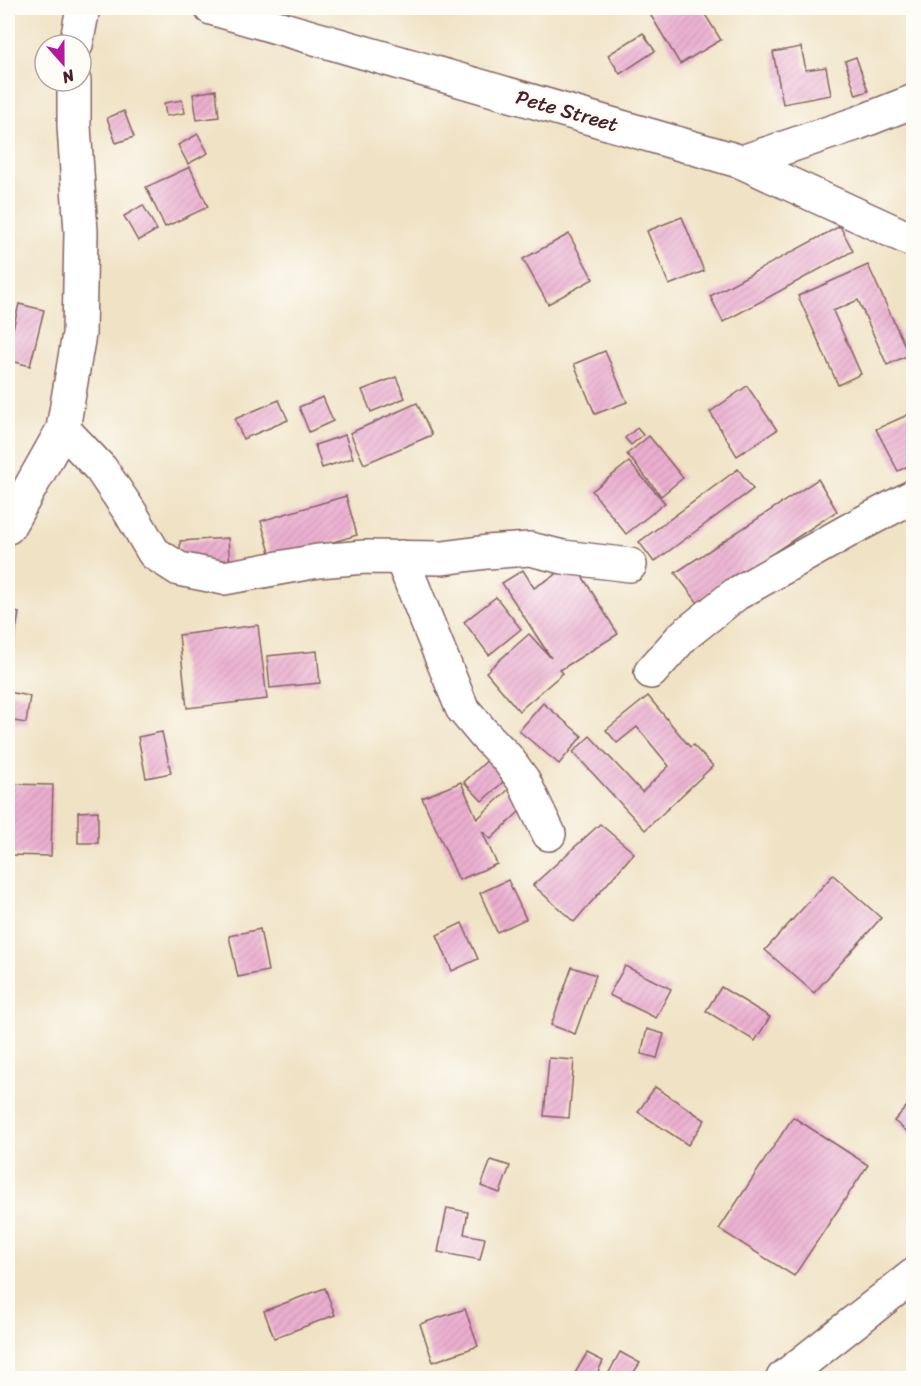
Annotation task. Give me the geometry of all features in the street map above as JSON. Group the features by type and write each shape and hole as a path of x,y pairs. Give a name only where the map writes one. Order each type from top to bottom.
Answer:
{"street":[{"path":"78,33 83,8"},
{"name":"Pete Street","path":"211,8 742,162 914,242"},
{"path":"8,527 63,429 79,334 81,232 74,93"},
{"path":"742,162 858,123 914,101"},
{"path":"63,429 101,469 154,553 179,569 224,578 318,561 365,557 443,558 530,549 563,557 630,565"},
{"path":"651,672 683,636 736,594 914,496"},
{"path":"401,557 462,708 507,758 523,780 549,834"},
{"path":"783,1378 914,1275"}],"building":[{"path":"660,8 701,8 721,40 680,64 650,14"},
{"path":"643,33 655,51 620,74 608,55"},
{"path":"801,47 806,70 826,67 831,95 783,104 773,52"},
{"path":"856,57 868,91 856,95 845,61"},
{"path":"216,90 219,117 197,120 193,94"},
{"path":"182,100 185,113 166,116 164,103"},
{"path":"124,111 134,137 116,143 107,118"},
{"path":"198,134 208,153 188,164 178,145"},
{"path":"190,167 208,207 165,227 146,187"},
{"path":"143,205 157,230 138,241 124,216"},
{"path":"682,217 704,271 669,285 647,231"},
{"path":"840,226 853,251 723,322 710,296"},
{"path":"569,234 593,279 548,304 523,259"},
{"path":"868,265 909,355 887,365 858,300 833,311 861,374 838,385 798,296"},
{"path":"19,304 44,310 30,366 8,360 8,349"},
{"path":"914,322 914,347 913,348 905,325"},
{"path":"605,351 627,402 595,414 574,364"},
{"path":"396,377 405,398 371,412 362,390"},
{"path":"747,386 777,430 737,456 710,412"},
{"path":"323,397 333,421 309,432 299,407"},
{"path":"279,400 288,420 243,439 235,419"},
{"path":"417,403 432,435 364,464 350,433"},
{"path":"914,412 914,463 898,471 876,429"},
{"path":"637,428 643,435 631,445 625,438"},
{"path":"345,435 353,458 322,468 315,445"},
{"path":"649,436 683,478 661,496 627,454"},
{"path":"629,462 665,503 626,534 592,491"},
{"path":"738,469 753,489 654,562 639,542"},
{"path":"818,479 837,511 698,603 675,573"},
{"path":"346,496 357,535 272,560 261,521"},
{"path":"228,538 230,567 181,569 180,541"},
{"path":"574,563 618,634 560,670 563,673 519,711 486,672 529,634 551,658 502,583 523,570 534,588"},
{"path":"496,597 521,629 489,655 464,622"},
{"path":"8,610 19,613 13,646 8,645"},
{"path":"258,625 267,699 187,708 179,635"},
{"path":"317,651 320,683 270,688 267,656"},
{"path":"8,692 30,696 26,723 8,720"},
{"path":"648,696 690,747 693,745 713,766 645,830 573,752 590,736 642,792 669,766 637,727 617,743 606,730"},
{"path":"543,703 582,736 559,764 519,731"},
{"path":"162,732 171,773 146,778 138,737"},
{"path":"494,754 512,774 482,801 464,782"},
{"path":"461,782 477,819 509,789 525,806 491,839 482,831 497,864 459,880 422,798"},
{"path":"8,784 53,785 51,856 8,855"},
{"path":"98,811 98,843 78,843 78,812"},
{"path":"600,824 634,853 574,922 533,885"},
{"path":"833,875 881,918 814,993 765,950"},
{"path":"508,880 526,919 497,932 480,893"},
{"path":"462,923 478,959 452,971 437,935"},
{"path":"260,929 268,971 238,977 229,936"},
{"path":"625,966 671,989 656,1018 609,995"},
{"path":"572,967 596,975 575,1034 551,1025"},
{"path":"721,987 770,1017 755,1041 706,1011"},
{"path":"647,1029 664,1034 657,1058 641,1054"},
{"path":"549,1058 574,1060 569,1118 544,1116"},
{"path":"655,1087 705,1120 688,1145 638,1112"},
{"path":"914,1098 914,1137 894,1121"},
{"path":"793,1117 868,1165 794,1276 719,1229"},
{"path":"491,1160 510,1166 500,1193 481,1186"},
{"path":"447,1208 468,1212 464,1234 485,1238 480,1260 438,1252"},
{"path":"325,1288 335,1315 274,1338 264,1311"},
{"path":"465,1309 478,1346 433,1362 420,1324"},
{"path":"620,1352 640,1363 630,1378 610,1378 607,1376"},
{"path":"587,1353 603,1361 595,1378 572,1378"}]}
